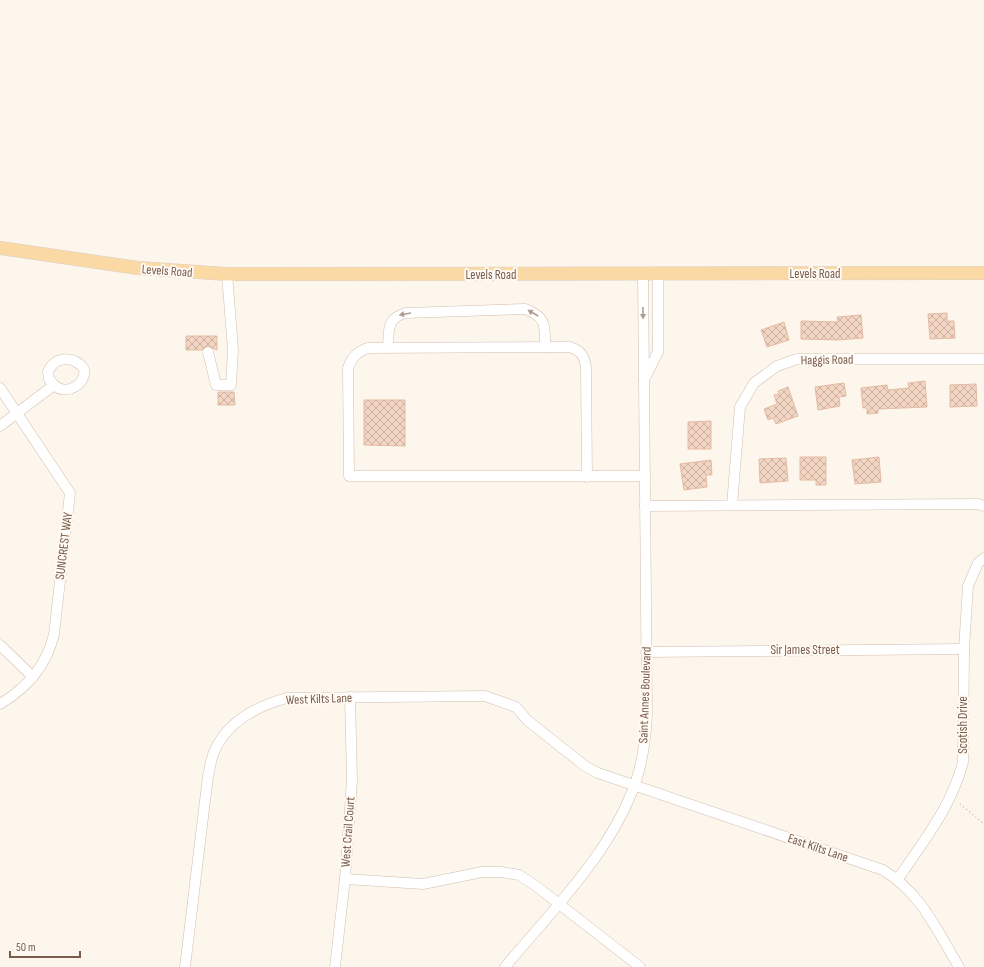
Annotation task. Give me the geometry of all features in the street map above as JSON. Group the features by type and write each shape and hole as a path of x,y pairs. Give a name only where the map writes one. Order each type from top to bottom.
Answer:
{"main road":[{"name":"Levels Road","path":"0,248 111,266 162,271 227,274 984,274"}],"street":[{"path":"208,352 216,385 232,385 233,344 227,274"},
{"name":"Saint Annes Boulevard","path":"505,967 608,840 628,803 639,770 646,733 643,274"},
{"name":"Saint Annes Boulevard","path":"644,380 658,352 658,274"},
{"path":"388,348 390,326 393,319 398,315 406,313 525,309 534,312 542,319 545,326 544,347"},
{"path":"587,477 586,367 584,358 580,351 570,347 368,348 359,352 352,359 348,368 349,476 587,477 645,476"},
{"name":"Haggis Road","path":"732,505 740,408 754,383 777,366 797,359 984,359"},
{"path":"0,426 54,384"},
{"name":"SUNCREST WAY","path":"0,388 70,493 54,634 46,659 33,677 14,695 0,704"},
{"path":"645,506 978,504 984,506"},
{"name":"Scotish Drive","path":"898,879 945,809 959,779 963,762 964,649 968,586 978,563 984,558"},
{"path":"0,645 33,677"},
{"name":"Sir James Street","path":"646,652 964,649"},
{"name":"West Kilts Lane","path":"185,967 208,776 214,752 228,730 251,711 269,703 287,698 485,696 516,707 527,720 585,766 598,774 634,786"},
{"name":"West Crail Court","path":"335,967 345,879 352,780 350,697"},
{"name":"East Kilts Lane","path":"634,786 883,870 898,879 915,896 934,921 958,967"},
{"path":"345,879 423,884 482,872 501,872 519,875 536,886 640,967"}],"path":[{"path":"960,804 984,824"}],"building":[{"path":"947,313 947,321 954,321 955,338 930,339 928,314"},
{"path":"861,315 863,338 839,340 801,339 801,321 838,322 837,317"},
{"path":"784,322 789,340 767,347 761,330"},
{"path":"186,336 217,336 217,350 207,346 202,350 186,350"},
{"path":"925,381 927,407 878,409 878,413 867,414 867,408 863,408 861,388 887,385 888,390 909,388 908,383"},
{"path":"844,383 846,396 839,397 840,406 818,410 815,387"},
{"path":"976,384 977,406 950,407 950,385"},
{"path":"788,387 798,416 776,424 773,418 768,420 764,409 777,404 774,395 779,394 778,391"},
{"path":"218,392 234,392 235,405 218,405"},
{"path":"364,400 405,400 405,446 364,445"},
{"path":"711,421 711,449 688,449 688,422"},
{"path":"800,457 826,457 826,485 816,485 816,480 800,480"},
{"path":"879,457 881,482 855,484 852,460"},
{"path":"786,458 788,481 760,483 759,459"},
{"path":"711,460 712,475 706,475 707,487 684,490 680,464"}]}
